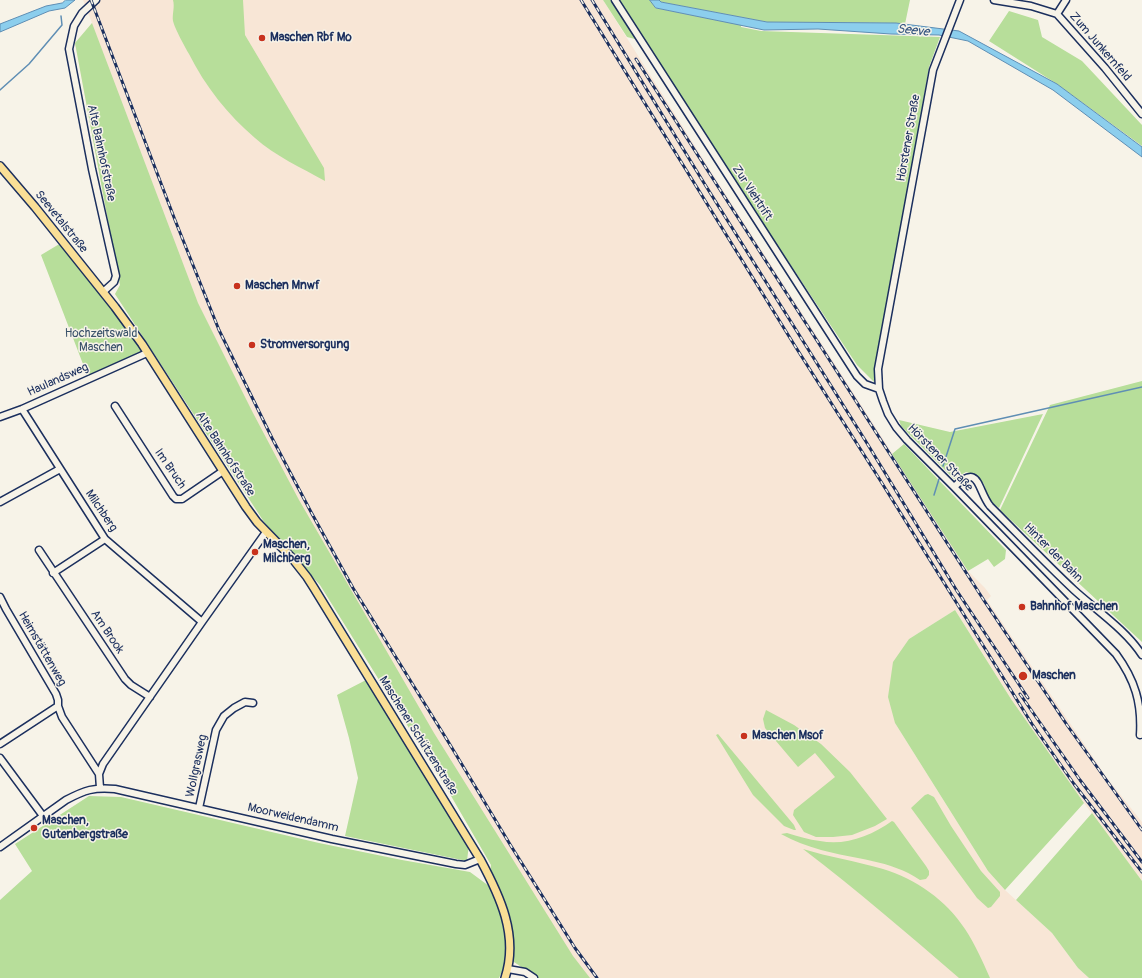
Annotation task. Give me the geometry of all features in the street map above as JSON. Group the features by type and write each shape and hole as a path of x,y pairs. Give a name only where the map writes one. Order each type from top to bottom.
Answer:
{"main road":[{"name":"Seevetalstraße","path":"0,166 103,292"},
{"name":"Alte Bahnhofstraße","path":"103,292 120,313 147,353 246,507 266,532"},
{"name":"Maschener Schützenstraße","path":"266,532 292,558 307,577 480,859 496,890 508,926 510,950 508,969 505,978"}],"street":[{"name":"Alte Bahnhofstraße","path":"96,0 82,13 74,26 69,49 92,169 116,276 114,282 103,292"},
{"name":"Zur Viehtrift","path":"615,0 857,376 865,384 879,389"},
{"name":"Hörstener Straße","path":"960,0 933,70 878,370 879,389 888,414 896,427 907,440 1116,654 1126,667 1140,708 1140,735"},
{"path":"994,0 1031,6 1057,14 1066,0"},
{"name":"Zum Junkernfeld","path":"1057,14 1105,68 1142,114"},
{"name":"Haulandsweg","path":"0,417 22,409 147,353"},
{"name":"Im Bruch","path":"115,406 172,496 176,499 182,499 223,471"},
{"name":"Milchberg","path":"22,409 104,539 202,622"},
{"path":"0,502 60,469"},
{"name":"Hinter der Bahn","path":"954,487 966,477 972,477 977,480 985,500 990,506 1073,589 1120,630 1138,648 1142,655"},
{"path":"0,847 66,800 91,789 100,788 99,774 103,764 266,532"},
{"path":"53,573 104,539"},
{"name":"Am Brook","path":"39,550 125,679 131,685 150,697"},
{"name":"Heimstättenweg","path":"0,597 56,694 62,717 99,774"},
{"name":"Wollgrasweg","path":"199,808 216,730 224,716 234,708 245,702 253,703"},
{"path":"0,744 58,706"},
{"path":"0,758 42,816"},
{"name":"Moorweidendamm","path":"100,788 115,789 332,839 456,864 465,865 480,859"},
{"path":"508,969 525,972 534,978"}],"shaded area":[{"path":"83,0 603,0 710,170 968,571 991,596 987,600 1107,778 1142,822 1142,881 1084,803 1011,699 955,610 909,639 895,723 988,871 1005,890 1052,933 1078,968 1089,978 538,978 514,962 504,967 489,887 491,864 447,789 320,585 270,531 115,294 120,285 75,43 92,23"}],"green space":[{"path":"173,0 243,0 245,35 324,168 325,181 271,150 245,129 226,110 195,66 178,33 173,21"},
{"path":"603,0 650,0 656,8 741,25 741,27 761,31 940,37 929,67 874,382 857,365 721,160 639,40 627,37"},
{"path":"659,0 910,0 905,24 767,22 661,2"},
{"path":"1009,11 1038,20 1042,37 1082,61 1142,125 1142,146 1057,84 989,41"},
{"path":"92,23 198,303 253,413 299,500 434,733 573,956 590,978 538,978 514,962 504,967 499,978 0,978 0,900 32,871 15,844 89,796 121,797 319,843 470,872 489,886 491,865 447,789 320,585 270,531 115,294 120,285 75,43"},
{"name":"Hochzeitswald Maschen","path":"61,243 144,352 88,377 41,255"},
{"path":"1142,381 1142,642 1000,510 1050,405"},
{"path":"1043,414 999,508 989,500 984,484 976,475 966,472 954,479 901,426 899,420 950,432"},
{"path":"904,444 1006,550 1005,559 994,567 988,559 968,571 892,454"},
{"path":"955,610 1011,699 1084,803 1005,890 988,871 895,723 888,697 893,662 909,639"},
{"path":"366,680 469,844 467,861 345,836 358,778 337,695"},
{"path":"766,710 794,725 821,744 850,772 887,819 875,826 852,835 816,837 804,832 793,815 794,810 835,777 815,753 798,767 765,728 763,719"},
{"path":"718,734 794,825 796,830 784,826 753,795 716,735"},
{"path":"928,794 934,797 981,871 1000,892 1000,896 991,907 988,908 977,898 911,808"},
{"path":"1092,813 1142,881 1142,978 1089,978 1078,968 1052,933 1016,900"},
{"path":"892,821 929,871 929,875 926,879 920,880 909,873 885,864 816,848 781,834 787,833 808,839 829,842 848,841 867,835"},
{"path":"803,849 895,873 929,892 949,909 965,929 982,959 990,978 959,978 863,896"}],"water":[{"path":"66,0 75,0 65,8 49,11 0,32 0,24 46,6 62,3"},
{"name":"Seeve","path":"650,0 659,0 661,2 767,22 896,23 959,31 1057,84 1142,147 1142,157 1053,90 968,41 939,35 891,34 818,29 764,30 656,8"}],"waterway":[{"path":"0,90 29,64 62,25 61,16"},
{"path":"943,466 955,429 1142,387"},
{"path":"934,495 939,479"}],"railway":[{"path":"91,0 175,220 219,330 272,438 353,588 511,846 575,948 597,978"},
{"path":"581,0 795,346 1032,724 1074,784 1142,872"},
{"path":"592,0 957,591 1028,698"},
{"path":"636,59 985,602 1067,725 1142,830"},
{"path":"1020,694 1080,780 1142,862"}],"place":[{"name":"Maschen Rbf Mo","path":"262,38"},
{"name":"Maschen Mnwf","path":"237,286"},
{"name":"Stromversorgung","path":"252,345"},
{"name":"Maschen, Milchberg","path":"255,552"},
{"name":"Bahnhof Maschen","path":"1022,607"},
{"name":"Maschen","path":"1023,676"},
{"name":"Maschen Msof","path":"744,736"},
{"name":"Maschen, Gutenbergstraße","path":"34,828"}]}
